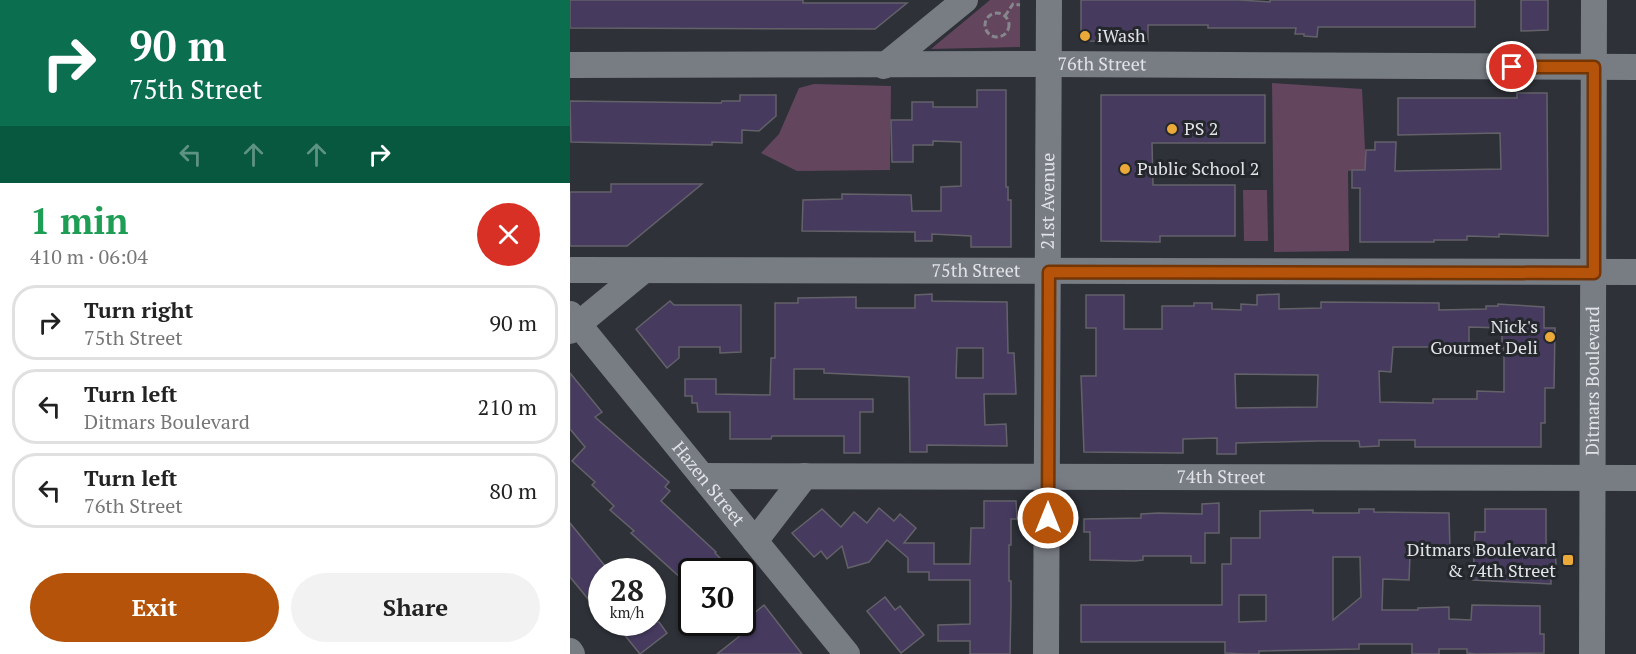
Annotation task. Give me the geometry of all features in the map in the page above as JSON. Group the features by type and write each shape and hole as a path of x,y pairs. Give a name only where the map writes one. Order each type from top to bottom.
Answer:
{"street":[{"path":"884,66 964,0"},
{"name":"21st Avenue","path":"1046,654 1049,0"},
{"name":"Ditmars Boulevard","path":"1592,654 1594,0"},
{"name":"76th Street","path":"570,65 1049,64 1636,67"},
{"name":"75th Street","path":"570,270 1636,272"},
{"path":"573,323 643,271"},
{"name":"Hazen Street","path":"573,323 702,476 847,654"},
{"name":"74th Street","path":"702,476 1636,478"},
{"path":"755,541 805,476"}],"path":[{"path":"1005,16 1013,4 1020,4"},
{"path":"997,12 1005,16 1009,24 1006,32 995,37 988,33 985,25 990,15 997,12"}],"shaded area":[{"path":"990,0 1020,0 1020,47 931,49"},
{"path":"1272,83 1362,89 1366,170 1348,171 1349,251 1274,252"},
{"path":"814,84 891,86 890,170 797,171 761,153 779,134 799,88"},
{"path":"1243,190 1267,190 1268,241 1244,241"}],"building":[{"path":"570,0 803,0 803,3 907,3 875,29 570,28"},
{"path":"1081,0 1270,2 1270,0 1475,0 1475,27 1318,27 1317,37 1295,34 1296,28 1148,25 1148,42 1085,41 1081,37"},
{"path":"1521,0 1548,0 1548,30 1521,31"},
{"path":"977,90 1006,90 1006,187 1008,187 1008,200 1011,200 1011,247 971,247 971,236 932,234 932,241 915,241 915,232 802,231 803,200 842,199 842,194 911,195 912,211 941,211 941,187 961,186 961,142 933,141 933,145 913,145 913,162 892,162 891,120 912,120 912,102 933,102 933,107 977,107"},
{"path":"1517,93 1547,93 1548,236 1499,234 1499,237 1467,236 1467,240 1434,240 1434,242 1360,242 1360,188 1352,188 1352,170 1365,170 1366,150 1375,150 1375,142 1396,142 1395,171 1501,169 1500,133 1398,135 1398,98 1517,98"},
{"path":"740,95 776,95 776,116 759,131 742,130 742,143 712,142 712,145 571,142 570,101 721,103 722,101 740,101"},
{"name":"Public School 2","path":"1101,95 1265,95 1265,143 1152,143 1153,185 1235,185 1235,236 1160,236 1160,242 1101,241"},
{"path":"611,184 702,184 627,246 570,246 570,192 611,192"},
{"path":"932,294 932,301 1007,302 1008,353 1014,353 1016,394 984,394 985,425 1006,424 1007,446 927,445 927,452 910,452 909,377 824,373 824,369 794,369 794,399 873,399 873,412 860,412 860,453 844,453 844,436 772,436 771,439 730,439 730,412 698,412 697,403 692,403 692,396 685,396 685,379 716,379 716,394 770,395 771,358 775,358 775,303 798,303 798,298 856,297 856,308 915,308 915,295","holes":["957,348 983,348 983,378 956,378"]},
{"path":"1279,294 1279,309 1321,308 1321,302 1439,303 1439,310 1486,309 1486,306 1498,306 1498,304 1544,307 1544,328 1555,328 1554,388 1545,388 1545,423 1541,423 1541,447 1415,447 1415,440 1379,440 1379,446 1360,447 1359,441 1318,441 1236,443 1236,454 1217,454 1217,438 1183,439 1183,453 1084,452 1081,376 1096,376 1096,328 1086,328 1086,295 1124,295 1124,329 1162,329 1162,306 1194,306 1194,303 1212,303 1212,309 1241,310 1241,304 1257,305 1257,295","holes":["1469,327 1502,328 1504,392 1477,391 1477,399 1433,399 1433,403 1380,402 1379,371 1391,372 1393,347 1469,350","1235,374 1318,375 1317,407 1236,408"]},
{"path":"670,301 674,305 741,305 741,352 720,353 720,347 679,347 679,358 667,368 636,329"},
{"path":"570,373 602,412 595,417 669,482 665,487 670,491 661,501 720,558 678,558 678,575 666,565 666,558 659,558 631,533 634,531 610,510 614,506 592,485 595,482 572,461 585,447 570,429"},
{"path":"984,501 1016,501 1017,519 1011,519 1011,545 1009,545 1010,654 970,654 970,641 938,641 938,625 970,624 970,580 929,580 929,572 908,572 908,558 887,540 869,562 848,568 842,546 827,559 821,551 814,557 792,533 822,509 841,527 854,512 867,523 879,508 894,521 900,514 916,528 904,543 934,543 934,564 970,564 971,528 984,528"},
{"path":"1219,503 1219,533 1205,533 1205,563 1191,563 1191,556 1143,556 1143,560 1135,561 1090,560 1090,532 1084,532 1084,519 1141,518 1141,514 1158,513 1202,514 1202,504"},
{"path":"1359,509 1374,509 1374,512 1449,513 1450,551 1413,551 1413,556 1410,556 1409,580 1383,579 1382,610 1449,607 1449,619 1471,620 1472,605 1540,606 1540,634 1544,634 1544,653 1476,654 1467,653 1467,649 1439,649 1439,654 1412,654 1412,644 1359,644 1359,649 1259,651 1259,654 1245,654 1225,653 1225,642 1081,642 1081,605 1222,605 1222,564 1231,564 1231,538 1260,538 1260,511 1313,510 1313,513 1359,513","holes":["1333,557 1360,557 1361,597 1333,620","1239,595 1266,595 1266,621 1239,622"]},
{"path":"1485,509 1546,509 1546,549 1555,549 1556,564 1551,564 1551,584 1473,580 1475,532 1485,532"},
{"path":"570,523 599,558 588,558 588,599 570,577"},
{"path":"885,597 895,610 900,606 924,635 901,653 867,611"},
{"path":"764,605 802,654 717,654 740,636 756,636 756,612"},
{"path":"625,636 663,636 640,654"}],"place":[{"name":"iWash","path":"1085,36"},
{"name":"PS 2","path":"1172,129"},
{"name":"Public School 2","path":"1125,169"},
{"name":"Nick's Gourmet Deli","path":"1550,337"},
{"name":"Ditmars Boulevard & 74th Street","path":"1568,560"}],"route":[{"path":"1048,518 1049,272 1594,273 1594,67 1512,67"}]}
